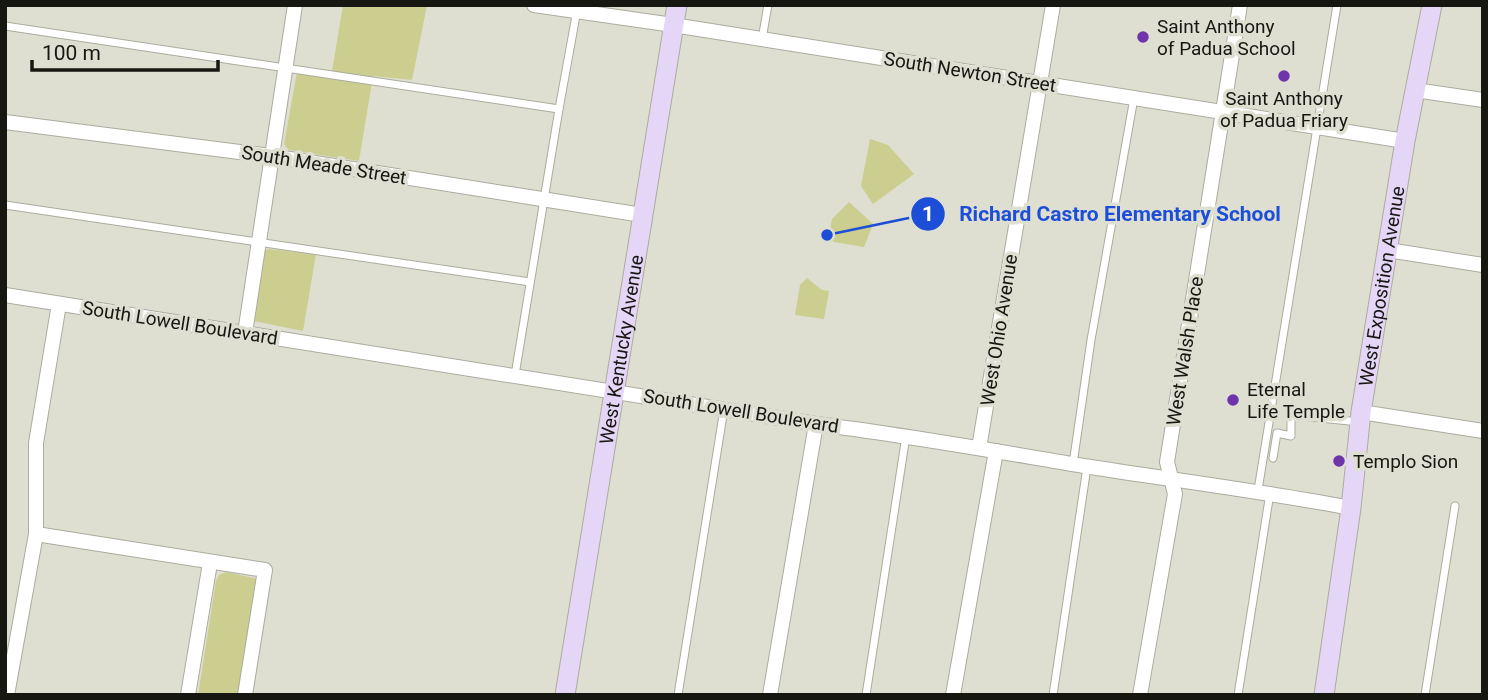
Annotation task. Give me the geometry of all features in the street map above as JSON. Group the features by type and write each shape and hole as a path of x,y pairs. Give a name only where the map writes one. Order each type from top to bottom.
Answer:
{"street":[{"path":"245,333 295,5"},
{"name":"South Newton Street","path":"534,5 675,15 762,39 1405,141"},
{"name":"West Ohio Avenue","path":"979,448 1053,5"},
{"name":"West Walsh Place","path":"1140,695 1175,494 1167,462 1240,5"},
{"name":"West Exposition Avenue","path":"1324,695 1351,508 1360,417 1405,141 1432,5"},
{"name":"West Kentucky Avenue","path":"565,695 675,15"},
{"path":"1415,90 1483,100"},
{"name":"South Meade Street","path":"5,122 271,156 642,215"},
{"path":"1388,250 1483,265"},
{"name":"South Lowell Boulevard","path":"5,295 816,424 1264,491 1351,508"},
{"path":"7,695 36,534 36,443 59,304"},
{"path":"1360,417 1483,431"},
{"path":"769,695 816,424"},
{"path":"953,695 996,451"},
{"path":"36,534 265,570 245,695"},
{"path":"188,695 210,563"}],"lane":[{"path":"762,39 768,5"},
{"path":"1238,695 1264,491 1337,5"},
{"path":"515,375 578,8"},
{"path":"5,26 559,109"},
{"path":"1053,695 1080,465 1091,340 1134,98"},
{"path":"5,205 530,282"},
{"path":"678,695 724,408"},
{"path":"1273,458 1277,433 1291,436 1291,415 1360,417"},
{"path":"866,695 906,436"},
{"path":"1425,695 1455,506"}],"green space":[{"path":"343,5 427,5 412,80 373,76 359,161 289,150 284,144 297,72 331,77"},
{"path":"870,139 888,145 914,174 873,204 861,186"},
{"path":"849,202 873,224 864,247 828,241 832,219"},
{"path":"268,249 316,254 303,331 254,321 263,252"},
{"path":"807,278 822,290 829,291 824,319 795,315 800,285"},
{"path":"226,572 258,579 244,695 198,695 216,581 219,575"}],"place":[{"name":"Saint Anthony of Padua School","path":"1143,37"},
{"name":"Saint Anthony of Padua Friary","path":"1284,76"},
{"name":"Richard Castro Elementary School","path":"827,235"},
{"name":"Eternal Life Temple","path":"1233,400"},
{"name":"Templo Sion","path":"1339,461"}]}
